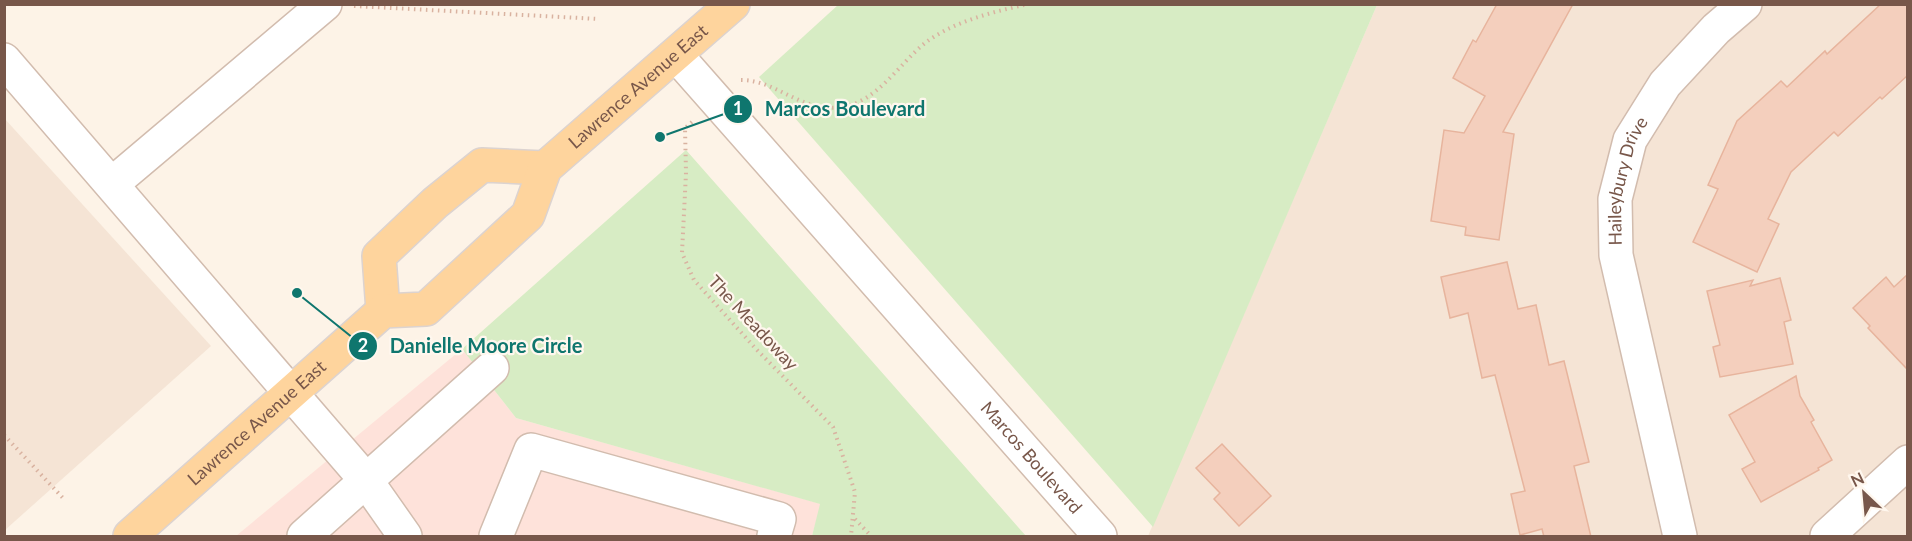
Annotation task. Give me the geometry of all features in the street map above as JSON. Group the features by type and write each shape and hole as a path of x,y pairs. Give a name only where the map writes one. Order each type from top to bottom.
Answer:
{"main road":[{"name":"Lawrence Avenue East","path":"130,537 383,310 426,309 528,215 545,168 733,4"},
{"path":"383,310 379,256 435,203 482,165 545,168"}],"street":[{"name":"Haileybury Drive","path":"1680,537 1616,255 1614,199 1629,140 1665,84 1716,29 1745,4"},
{"path":"112,184 339,5"},
{"name":"Marcos Boulevard","path":"676,56 1100,537"},
{"path":"4,60 365,479 405,537"},
{"path":"304,537 365,479 492,368"},
{"path":"495,537 531,450 779,519 774,537"},
{"path":"1827,537 1908,462"}],"path":[{"path":"716,102 742,79 759,82 808,105 842,107 879,88 926,42 967,20 1028,4"},
{"path":"339,5 599,19"},
{"name":"The Meadoway","path":"716,102 685,128 686,173 682,253 694,280 756,349 833,427 855,492 855,518 851,537"},
{"path":"4,435 63,498"},
{"path":"855,518 871,537"}],"shaded area":[{"path":"1377,5 1907,5 1907,536 1148,536"},
{"path":"4,118 211,346 5,530 4,530"},
{"path":"462,349 516,418 821,504 812,536 236,536"}],"green space":[{"path":"838,5 1377,5 1153,527 759,77"},
{"path":"686,150 1026,536 812,536 820,504 516,418 462,349"}],"building":[{"path":"1497,4 1573,4 1503,132 1514,134 1499,240 1465,235 1466,227 1431,221 1444,130 1464,133 1485,96 1453,78 1473,40 1476,42"},
{"path":"1881,4 1908,4 1908,75 1882,99 1880,97 1838,136 1834,132 1791,172 1768,219 1779,224 1757,272 1693,242 1718,189 1708,185 1737,121 1781,81 1787,87 1825,51 1827,54"},
{"path":"1507,262 1518,309 1536,305 1549,365 1564,361 1589,462 1574,466 1591,537 1544,537 1542,529 1520,535 1511,494 1525,491 1495,375 1482,378 1468,313 1450,318 1441,277"},
{"path":"1908,274 1908,370 1868,328 1870,326 1853,308 1886,277 1894,287"},
{"path":"1780,278 1791,320 1784,322 1793,364 1720,377 1713,347 1720,345 1707,291 1753,280 1750,286"},
{"path":"1796,376 1800,396 1814,420 1811,422 1832,460 1818,468 1819,470 1761,502 1742,469 1755,462 1729,415"},
{"path":"1222,444 1271,496 1239,526 1214,499 1220,493 1196,468"}],"place":[{"name":"Marcos Boulevard","path":"660,137"},
{"name":"Danielle Moore Circle","path":"297,293"}]}
